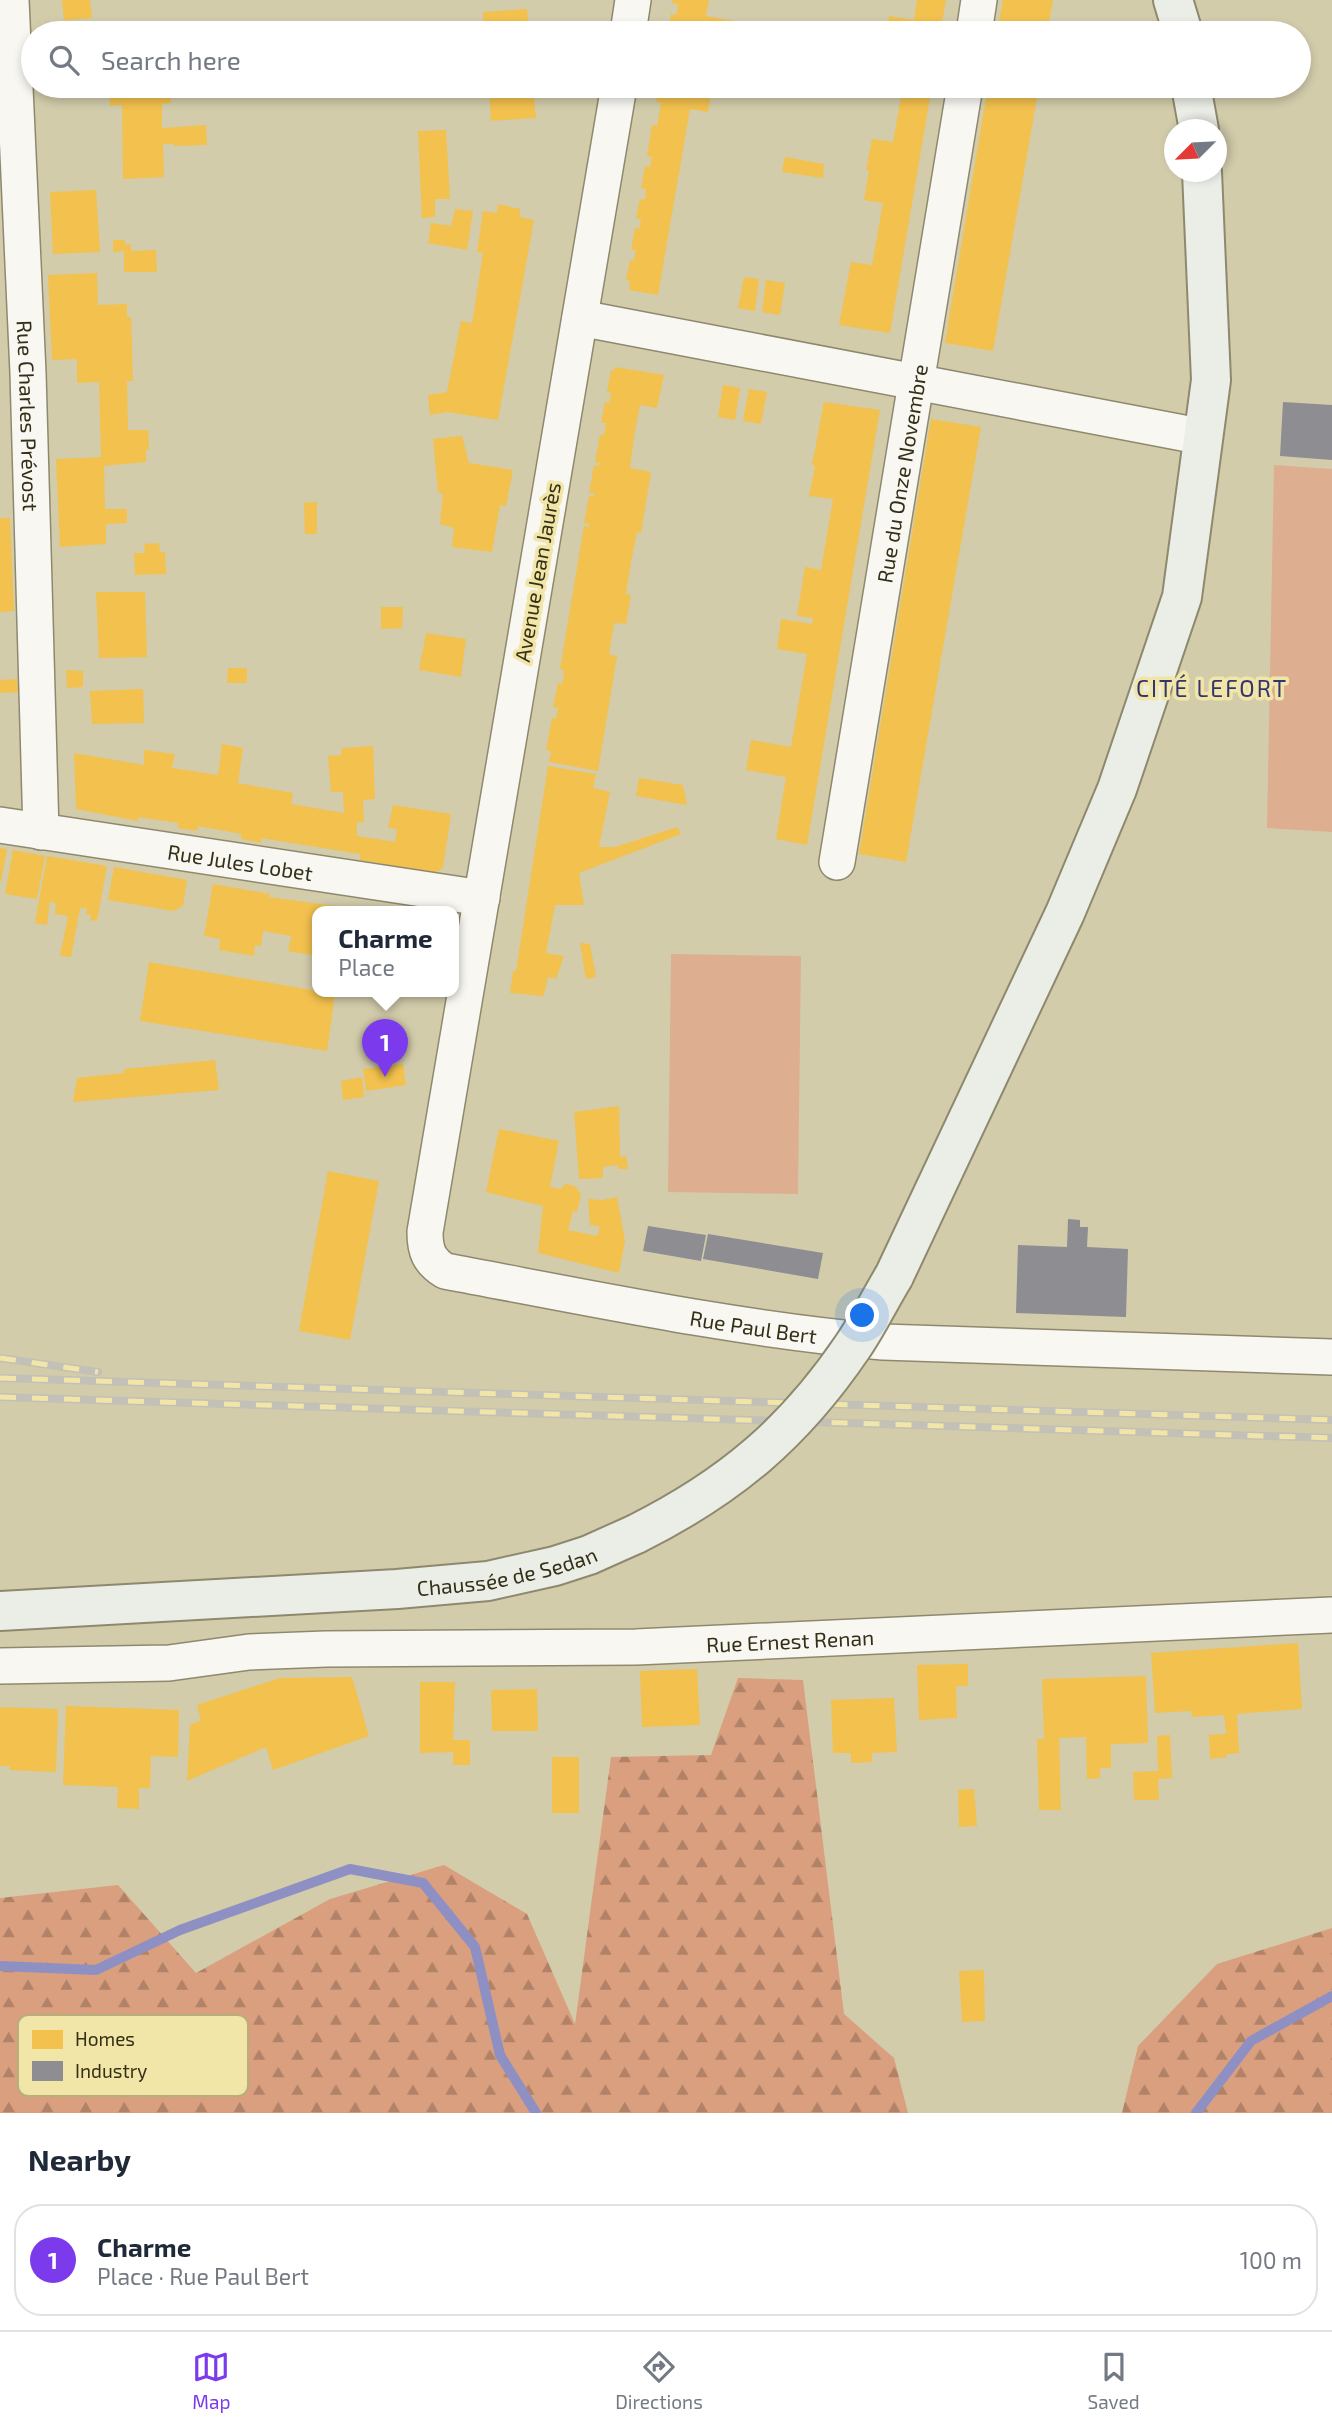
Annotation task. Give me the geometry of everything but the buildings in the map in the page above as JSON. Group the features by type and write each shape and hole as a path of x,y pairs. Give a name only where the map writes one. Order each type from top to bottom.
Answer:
{"main road":[{"path":"1173,0 1179,21"},
{"path":"1193,98 1197,119"},
{"name":"Chaussée de Sedan","path":"0,1611 397,1589 488,1581 555,1566 589,1555 636,1534 715,1490 754,1460 816,1395 854,1345 894,1276 1065,914 1116,789 1182,597 1211,380 1202,182"}],"street":[{"name":"Rue Charles Prévost","path":"11,0 10,189 28,373 41,832"},
{"path":"630,21 633,0"},
{"path":"976,21 979,0"},
{"name":"Avenue Jean Jaurès","path":"454,1058 617,98"},
{"name":"Rue du Onze Novembre","path":"837,862 963,98"},
{"path":"580,318 1204,437"},
{"name":"Rue Jules Lobet","path":"0,825 482,898"},
{"name":"Rue Paul Bert","path":"454,1058 425,1232 425,1248 433,1263 444,1271 747,1327 811,1336 895,1342 1332,1357"},
{"name":"Rue Ernest Renan","path":"0,1666 169,1663 249,1652 412,1647 636,1647 1332,1615"}],"green space":[{"path":"738,1678 803,1680 844,2014 894,2058 908,2113 0,2113 0,1898 118,1885 196,1973 330,1899 444,1865 527,1914 575,2024 611,1757 711,1755"},
{"path":"1332,1928 1332,2113 1122,2113 1138,2046 1217,1964"}],"shaded area":[{"path":"1274,465 1332,469 1332,832 1267,828"},
{"path":"671,954 801,956 798,1194 668,1192"}],"waterway":[{"path":"0,1966 96,1970 180,1930 350,1869 423,1883 475,1947 500,2055 536,2113"},
{"path":"1196,2113 1251,2041 1332,1996"}],"railway":[{"path":"0,1358 98,1372"},
{"path":"0,1378 1332,1420"},
{"path":"0,1397 1332,1438"}],"place":[{"name":"Charme","path":"385,1077"}],"district":[{"name":"CITÉ LEFORT","path":"1212,688"}]}
